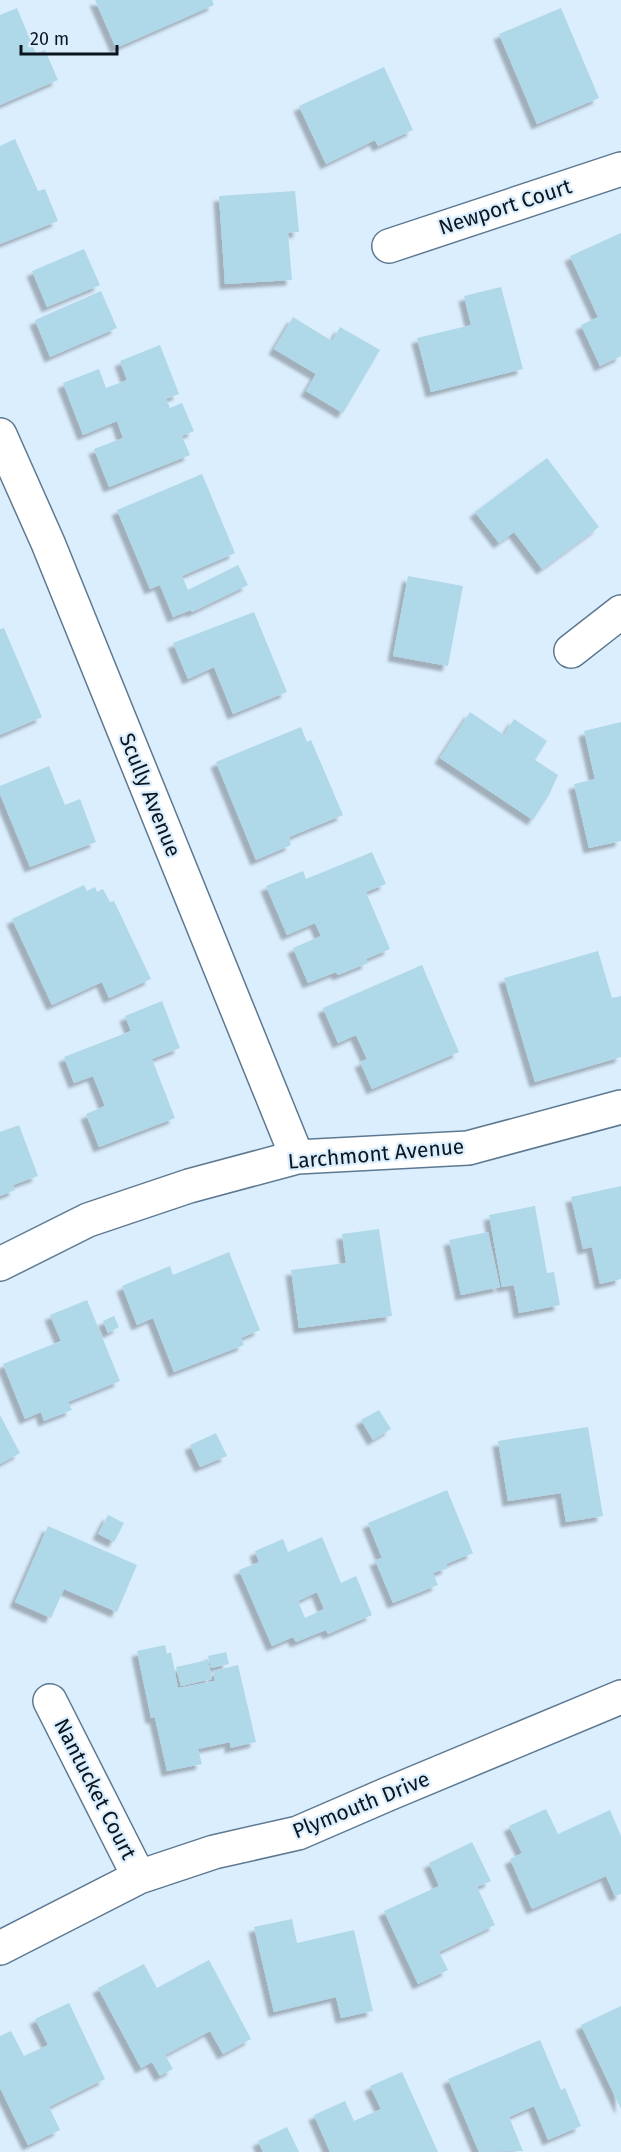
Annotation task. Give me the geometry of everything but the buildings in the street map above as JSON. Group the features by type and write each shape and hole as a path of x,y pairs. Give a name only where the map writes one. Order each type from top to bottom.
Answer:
{"street":[{"name":"Newport Court","path":"389,246 621,169"},
{"name":"Scully Avenue","path":"0,435 52,554 297,1157"},
{"path":"571,651 621,612"},
{"name":"Larchmont Avenue","path":"0,1264 88,1220 189,1186 297,1157 468,1148 621,1107"},
{"name":"Plymouth Drive","path":"0,1948 139,1877 214,1852 298,1833 621,1697"},
{"name":"Nantucket Court","path":"50,1701 139,1877"}]}
